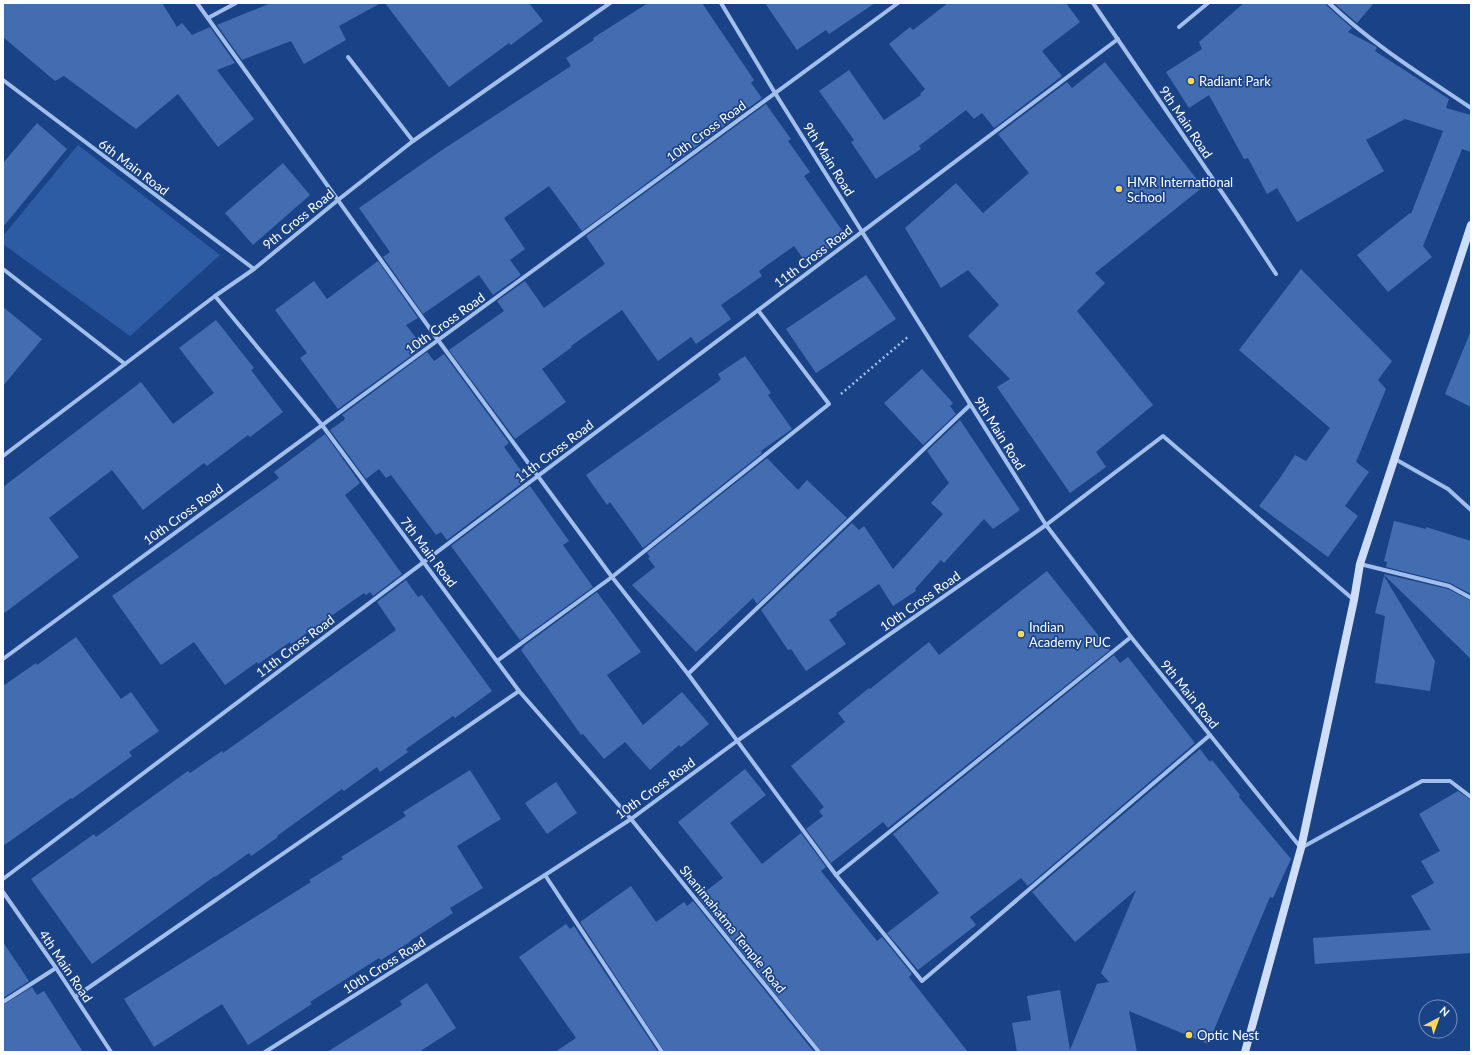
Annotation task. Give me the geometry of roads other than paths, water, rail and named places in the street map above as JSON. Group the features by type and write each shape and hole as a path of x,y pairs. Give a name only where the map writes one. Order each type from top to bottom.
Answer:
{"street":[{"path":"198,3 438,340 612,577 688,674 836,875 922,981 1210,735"},
{"path":"208,18 236,3"},
{"name":"9th Cross Road","path":"3,456 215,296 254,269 413,141 610,3"},
{"name":"9th Main Road","path":"721,3 1046,525 1131,637 1301,848"},
{"name":"10th Cross Road","path":"3,659 898,3"},
{"name":"9th Main Road","path":"1093,3 1276,274"},
{"path":"1180,27 1208,3"},
{"path":"1329,3 1350,23 1381,47 1471,108"},
{"name":"11th Cross Road","path":"3,879 1118,39"},
{"path":"348,57 413,141"},
{"name":"6th Main Road","path":"3,80 254,269"},
{"path":"1245,1052 1301,848 1354,600 1360,564 1471,225"},
{"path":"3,268 125,364"},
{"name":"7th Main Road","path":"215,296 322,425 519,691 631,818"},
{"path":"497,661 612,577 829,404 758,310"},
{"path":"688,674 970,405"},
{"name":"10th Cross Road","path":"265,1052 545,875 631,818 737,741 1046,525 1163,436 1354,600"},
{"path":"1394,459 1448,489 1471,510"},
{"path":"1360,564 1449,586 1471,598"},
{"path":"836,875 1131,637"},
{"path":"75,997 519,691"},
{"path":"1301,848 1422,781 1450,781 1471,797"},
{"name":"Shanimahatma Temple Road","path":"631,818 819,1052"},
{"path":"545,875 662,1052"},
{"name":"4th Main Road","path":"3,892 56,968 111,1052"},
{"path":"3,1002 56,968"}],"place":[{"name":"Radiant Park","path":"1191,81"},
{"name":"HMR International School","path":"1119,189"},
{"name":"Indian Academy PUC","path":"1021,634"},
{"name":"Optic Nest","path":"1189,1035"}]}
